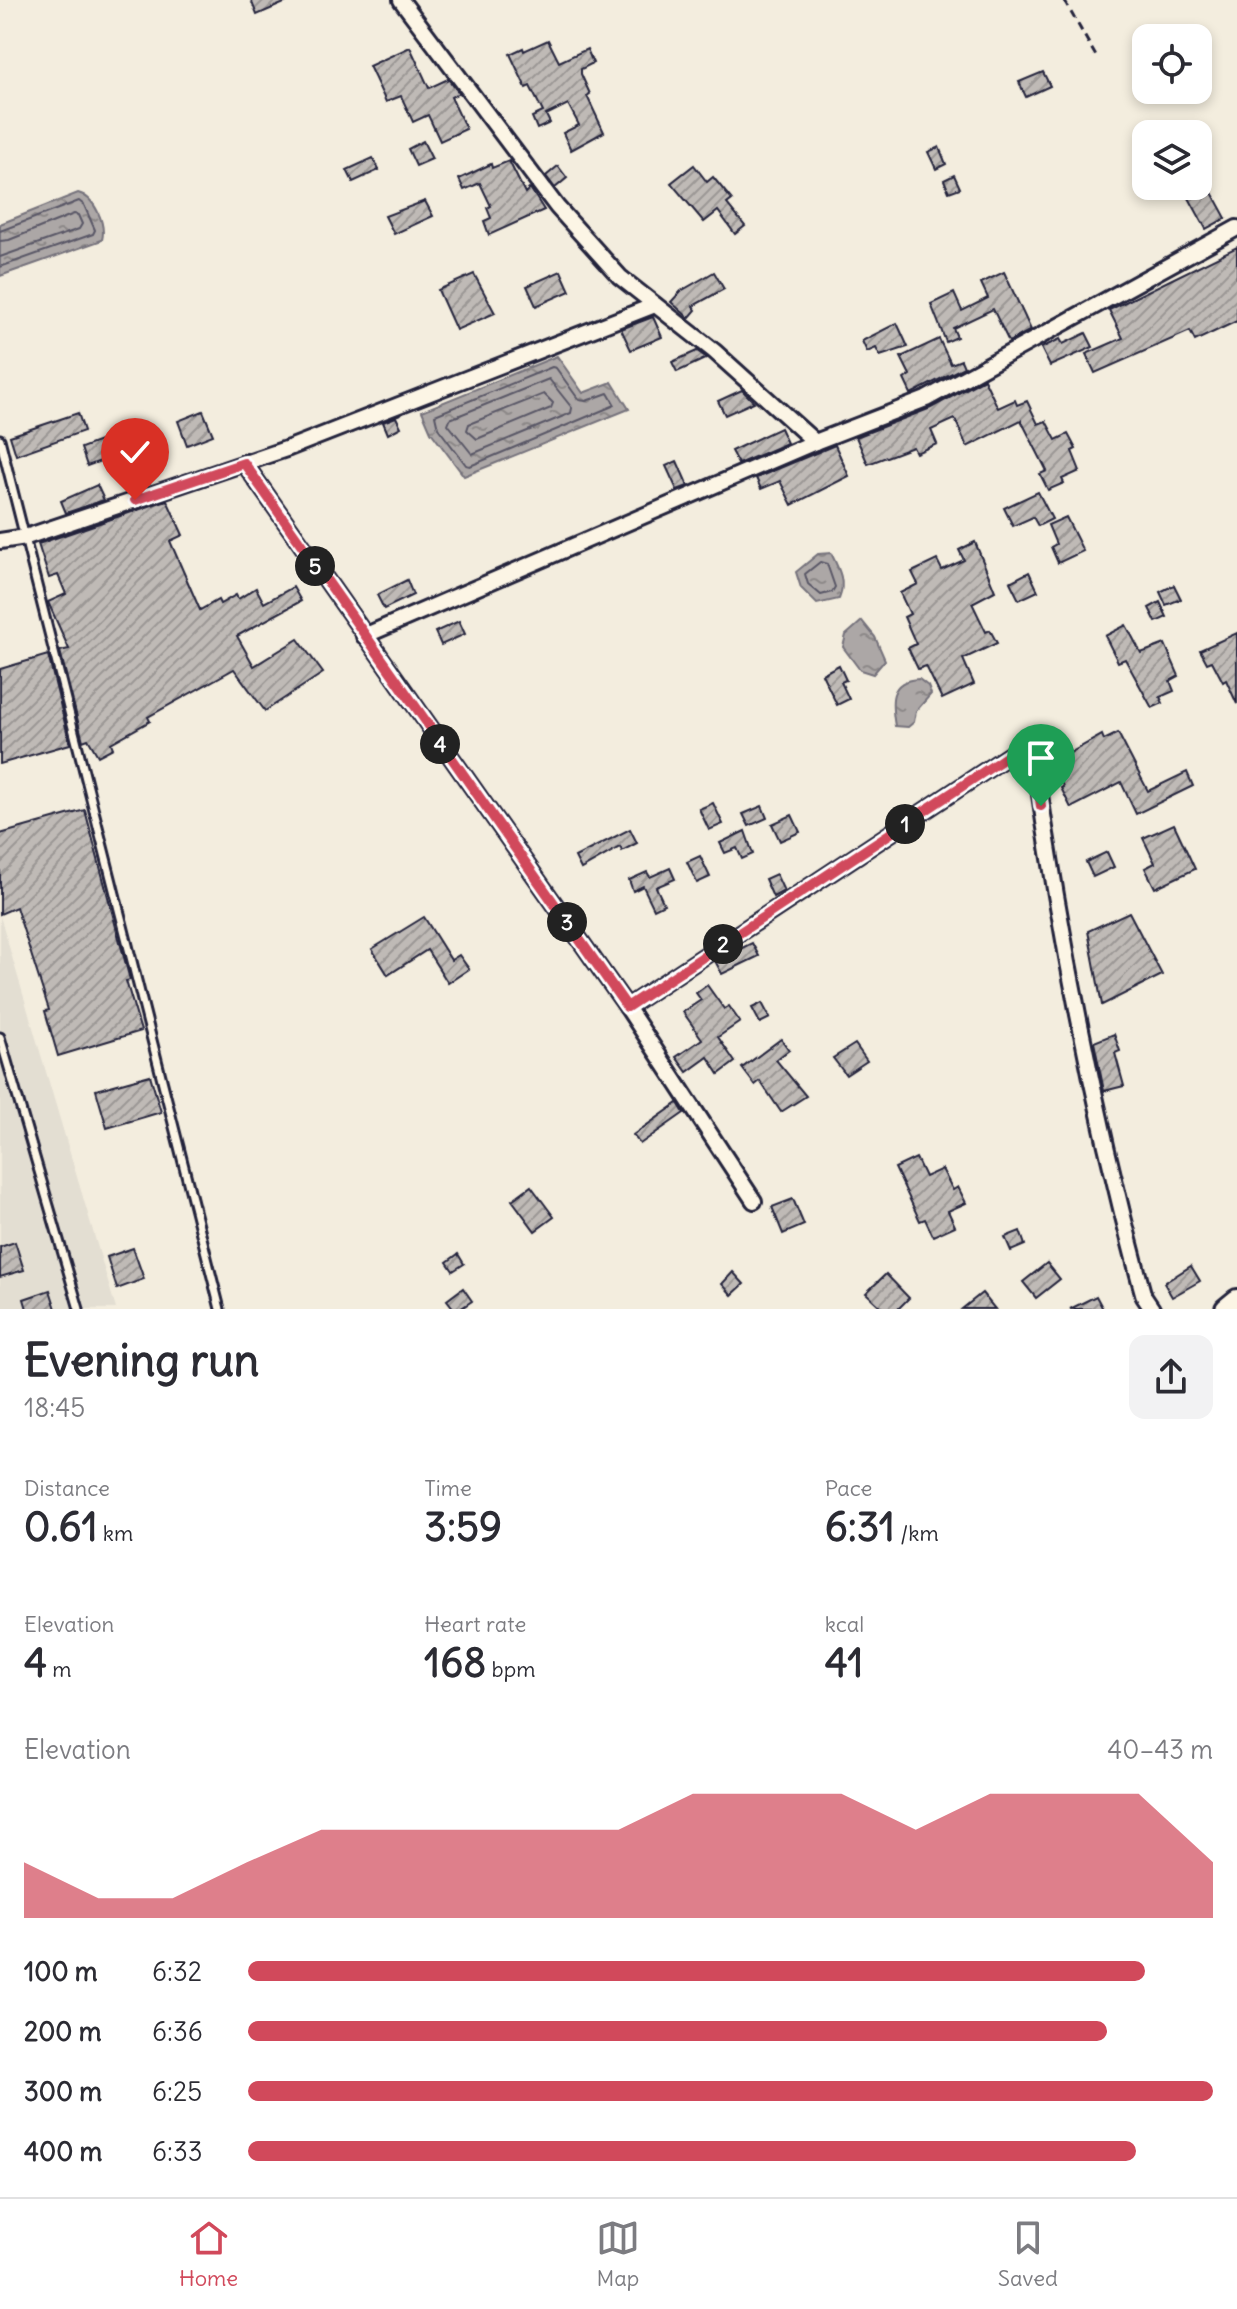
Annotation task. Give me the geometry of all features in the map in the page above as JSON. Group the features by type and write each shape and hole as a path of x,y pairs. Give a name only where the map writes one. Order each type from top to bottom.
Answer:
{"main road":[{"path":"1226,1309 1237,1300"}],"street":[{"path":"401,0 557,207 620,277 714,351 815,442"},
{"path":"364,636 815,442 926,399 1237,228"},
{"path":"0,541 26,537 289,448 655,305"},
{"path":"244,463 627,1007 754,1201"},
{"path":"627,1007 1032,740 1050,872 1116,1194 1144,1297 1152,1309"}],"lane":[{"path":"0,439 220,1309"},
{"path":"0,1037 79,1309"}],"path":[{"path":"1064,0 1097,58"}],"shaded area":[{"path":"0,916 116,1309 0,1309"}],"water":[{"path":"78,193 89,200 98,212 102,240 0,276 0,224"},
{"path":"557,356 583,393 612,382 629,409 464,476 431,432 422,411"},
{"path":"831,553 841,576 841,593 839,599 817,604 801,588 796,572 818,554"},
{"path":"862,621 875,637 885,660 873,674 860,670 843,647 846,635"},
{"path":"919,679 928,686 931,694 916,711 914,722 908,727 895,726 893,701 897,688 909,680"}],"building":[{"path":"251,0 291,0 257,15"},
{"path":"548,40 559,62 587,49 593,63 581,69 581,74 590,94 587,96 604,132 571,150 563,133 579,125 568,104 546,115 550,123 537,129 532,117 543,112 530,86 526,88 510,54"},
{"path":"410,47 429,88 448,79 459,93 451,97 466,129 440,141 428,115 413,122 401,96 386,102 369,66"},
{"path":"1043,72 1050,86 1026,97 1019,82"},
{"path":"423,141 432,159 416,166 408,149"},
{"path":"939,147 946,164 936,169 928,152"},
{"path":"373,158 379,170 353,182 347,170"},
{"path":"509,161 525,193 530,188 544,210 489,235 484,221 491,218 487,208 491,206 480,183 464,190 459,179 491,164 492,168"},
{"path":"694,165 707,182 713,177 732,200 727,204 745,226 735,234 718,211 704,222 671,183"},
{"path":"558,166 567,178 555,188 546,176"},
{"path":"954,175 960,188 949,192 944,180"},
{"path":"1212,192 1226,218 1206,229 1190,200 1212,200"},
{"path":"425,201 433,216 394,234 385,216"},
{"path":"1237,247 1237,321 1195,341 1190,331 1095,373 1086,354 1123,338 1109,310"},
{"path":"561,271 570,291 536,306 527,286"},
{"path":"714,272 724,289 693,306 696,310 689,318 671,302 681,291"},
{"path":"1004,272 1031,330 1009,342 993,309 953,328 957,337 946,342 931,304 954,293 962,311 988,298 981,283"},
{"path":"474,274 495,313 456,330 438,290"},
{"path":"653,317 662,337 631,350 621,329"},
{"path":"897,323 908,347 880,356 876,348 867,352 862,341"},
{"path":"1086,333 1093,347 1050,366 1041,348 1060,339 1063,344"},
{"path":"939,339 951,364 961,360 964,367 911,394 904,379 910,375 901,357"},
{"path":"697,351 707,358 677,372 672,362"},
{"path":"984,379 998,408 1015,400 1017,405 1027,401 1038,424 1046,421 1056,440 1068,434 1076,449 1072,451 1080,471 1048,490 1040,474 1047,471 1021,420 967,447 955,419 931,430 937,444 916,453 913,447 868,464 856,437 931,408"},
{"path":"742,390 754,402 725,415 718,401"},
{"path":"203,411 213,435 187,445 178,421"},
{"path":"78,413 84,431 16,455 10,436"},
{"path":"396,417 401,427 388,434 383,422"},
{"path":"780,428 787,443 738,464 731,451"},
{"path":"124,432 131,450 87,466 81,448"},
{"path":"835,445 849,476 792,505 780,481 761,489 756,478"},
{"path":"677,461 688,486 677,490 666,466"},
{"path":"97,485 104,500 66,513 61,501"},
{"path":"1038,492 1052,519 1038,526 1033,517 1013,526 1004,508"},
{"path":"167,500 183,535 170,541 200,610 218,600 220,604 236,595 238,599 256,588 264,603 293,587 301,601 237,636 254,666 298,639 323,673 265,711 234,669 148,717 150,721 111,743 113,748 98,756 88,739 83,741 60,651 69,649 48,602 66,594 58,575 49,578 38,544"},
{"path":"1066,517 1083,551 1058,563 1051,547 1056,544 1048,525"},
{"path":"975,542 995,591 972,603 986,632 990,630 997,643 963,659 974,684 942,699 926,666 918,669 908,648 916,644 904,617 910,614 900,593 918,584 912,572 937,560 942,570 964,560 959,550"},
{"path":"1029,572 1038,591 1019,600 1010,582"},
{"path":"407,580 413,595 384,609 377,595"},
{"path":"1174,585 1181,599 1166,605 1160,592"},
{"path":"1160,602 1167,617 1156,622 1149,608"},
{"path":"459,621 465,634 441,645 435,632"},
{"path":"1126,625 1141,653 1165,644 1179,676 1170,681 1174,691 1160,697 1163,703 1152,708 1125,659 1118,662 1105,636"},
{"path":"1237,633 1237,704 1226,680 1223,682 1212,661 1207,663 1200,650"},
{"path":"48,655 70,744 0,764 0,669"},
{"path":"839,665 846,680 841,682 849,699 837,705 822,674"},
{"path":"1118,733 1148,791 1187,772 1193,786 1136,814 1121,782 1071,808 1061,788 1054,762 1102,735 1104,740"},
{"path":"713,803 723,824 709,830 699,809"},
{"path":"762,806 767,818 749,826 743,814"},
{"path":"85,810 141,1031 58,1056 45,1011 49,1010 16,907 0,914 0,834"},
{"path":"792,815 800,832 780,841 772,824"},
{"path":"1174,824 1195,869 1155,888 1145,868 1155,863 1143,838"},
{"path":"630,829 637,843 622,851 620,847 581,869 575,857"},
{"path":"745,831 753,854 742,859 737,848 725,853 720,843"},
{"path":"1107,852 1114,867 1093,877 1086,862"},
{"path":"700,856 710,877 697,883 687,862"},
{"path":"670,868 675,879 656,887 664,904 654,909 643,886 633,891 629,880 647,872 650,877"},
{"path":"776,874 784,891 773,897 765,879"},
{"path":"1129,912 1162,975 1102,1005 1088,931"},
{"path":"424,917 451,960 459,955 469,969 448,983 427,950 388,975 372,949"},
{"path":"752,943 759,956 722,974 715,961"},
{"path":"707,985 724,1009 729,1006 740,1022 718,1037 735,1062 719,1074 708,1057 687,1072 676,1057 702,1039 683,1012 701,1000 696,993"},
{"path":"762,1003 770,1018 760,1023 752,1008"},
{"path":"1114,1034 1120,1051 1115,1053 1124,1086 1104,1091 1094,1042"},
{"path":"781,1039 789,1050 776,1060 806,1096 781,1112 760,1081 755,1085 742,1068"},
{"path":"855,1044 867,1061 846,1075 833,1058"},
{"path":"150,1075 161,1112 107,1128 96,1090"},
{"path":"678,1103 684,1113 640,1144 633,1135"},
{"path":"916,1158 925,1177 942,1169 953,1190 958,1187 966,1203 948,1211 955,1226 933,1236 925,1219 920,1221 895,1168"},
{"path":"531,1186 554,1217 535,1231 512,1200"},
{"path":"793,1199 804,1225 783,1234 772,1207"},
{"path":"1020,1231 1025,1245 1011,1251 1005,1237"},
{"path":"15,1242 24,1270 0,1277 0,1247"},
{"path":"133,1248 144,1279 117,1289 107,1257"},
{"path":"458,1254 464,1264 453,1271 447,1262"},
{"path":"1047,1263 1060,1279 1036,1298 1023,1282"},
{"path":"1191,1266 1200,1281 1172,1297 1164,1283"},
{"path":"733,1272 744,1284 732,1295 722,1284"},
{"path":"886,1274 909,1298 898,1309 883,1309 866,1293"},
{"path":"463,1288 472,1301 460,1309 454,1309 447,1300"},
{"path":"50,1290 56,1309 27,1309 24,1299"},
{"path":"982,1293 995,1309 962,1309"},
{"path":"1096,1296 1103,1309 1070,1309"}],"route":[{"path":"135,500 244,463 627,1007 1032,740 1041,806"}]}
